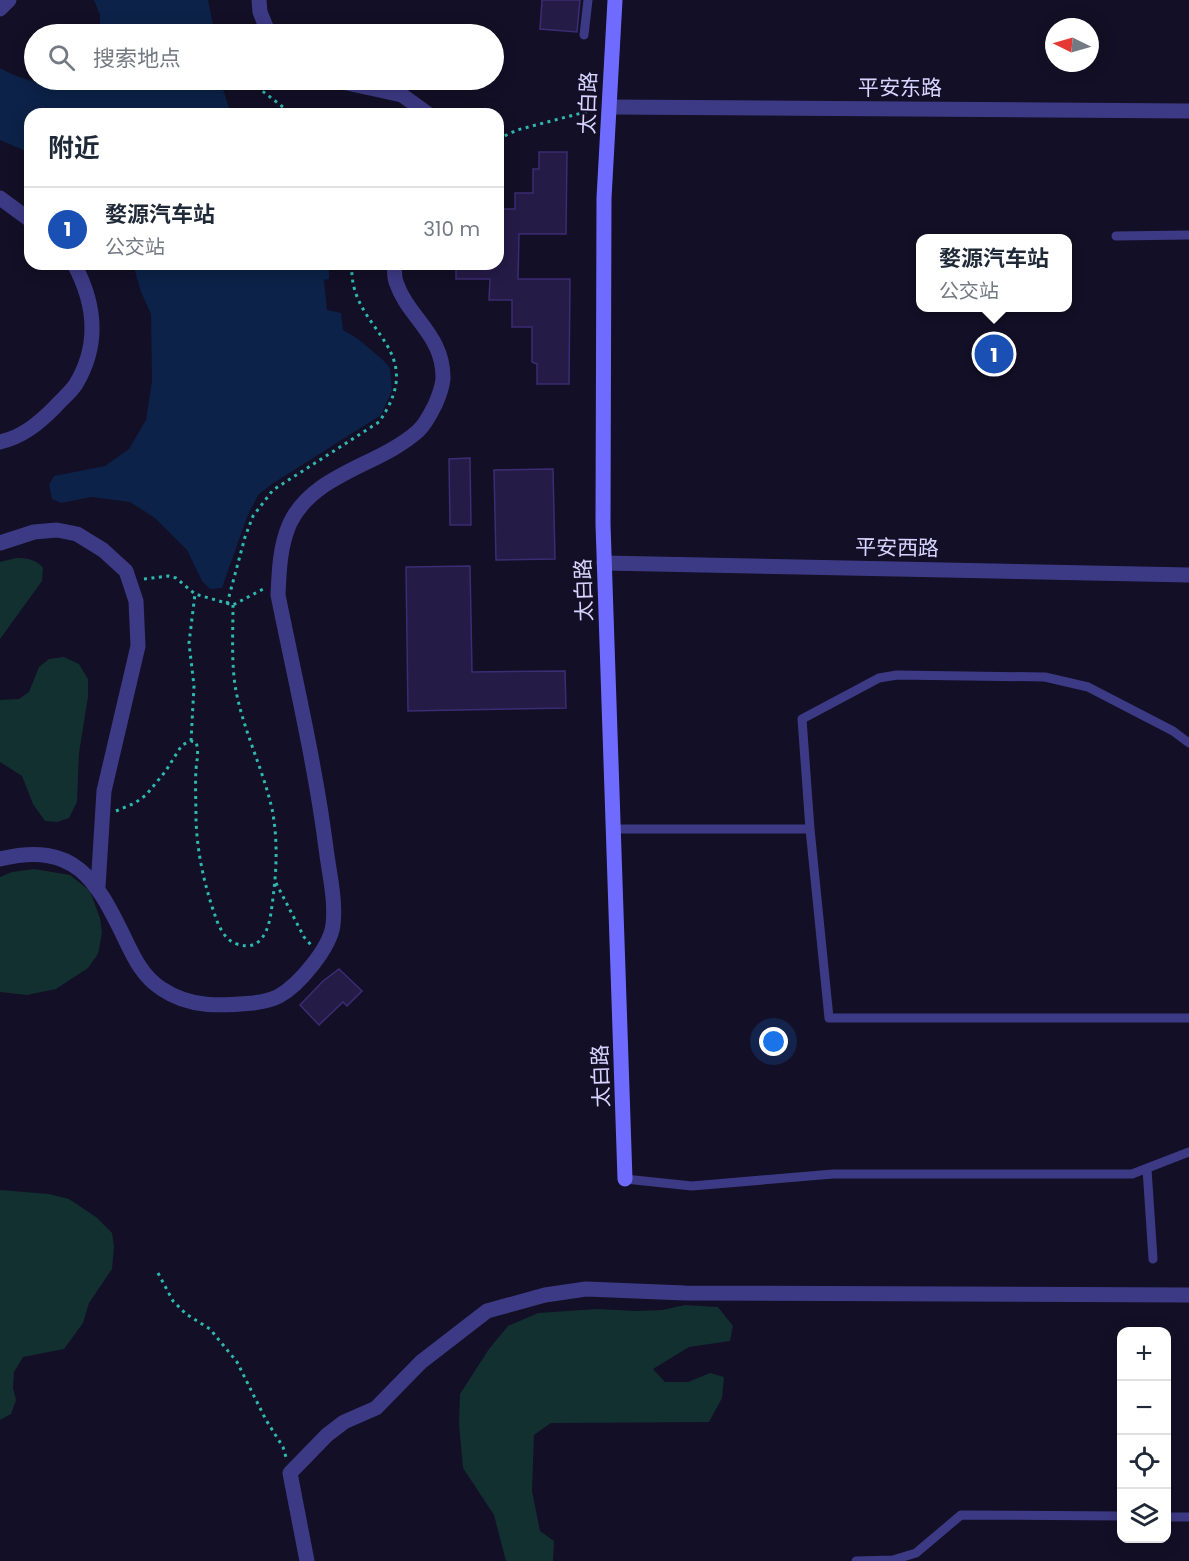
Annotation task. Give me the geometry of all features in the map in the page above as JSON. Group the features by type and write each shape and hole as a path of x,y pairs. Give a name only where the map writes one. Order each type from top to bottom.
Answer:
{"street":[{"path":"0,9 9,0"},
{"path":"259,0 260,12 265,24"},
{"name":"太白路","path":"615,0 604,209 603,524 625,1179"},
{"path":"382,90 402,94 420,108"},
{"name":"平安东路","path":"610,107 1189,111"},
{"path":"0,198 24,216"},
{"path":"0,442 13,439 37,424 76,384 88,354 92,332 92,311 84,283 77,270"},
{"path":"0,859 21,854 42,854 62,859 77,868 98,887 145,975 162,990 189,1003 216,1006 260,1002 279,996 296,983 319,955 333,927 333,907 319,794 278,595 279,564 290,523 304,502 322,487 400,444 419,430 441,393 443,378 437,346 402,294 395,281 394,270"},
{"path":"0,543 34,532 57,530 77,534 103,550 126,572 136,601 138,646 109,766 102,813 98,887"},
{"name":"平安西路","path":"604,563 1189,575"},
{"path":"307,1561 290,1473 344,1422 376,1408 421,1362 487,1311 545,1295 586,1289 685,1293 1189,1295"}],"lane":[{"path":"584,35 588,0"},
{"path":"1116,236 1189,236"},
{"path":"1189,743 1173,731 1088,687 1046,676 897,675 879,678 802,719 810,830 829,1018 1189,1018"},
{"path":"615,829 810,830"},
{"path":"625,1179 692,1186 833,1174 1132,1174 1189,1152"},
{"path":"1147,1169 1153,1258"},
{"path":"856,1561 893,1560 916,1553 961,1515 1117,1516"},
{"path":"1171,1516 1189,1517"}],"path":[{"path":"261,90 284,108"},
{"path":"504,136 545,122 610,107"},
{"path":"228,604 245,537 253,516 273,490 379,422 390,407 397,374 395,362 387,344 357,297 352,282 352,270"},
{"path":"130,584 168,576 176,578 195,594 233,605 257,591 279,584"},
{"path":"191,741 194,686 189,643 195,594"},
{"path":"102,813 126,807 146,795 165,772 182,745 191,741 196,742 199,750 196,770 196,820 199,857 218,925 226,938 234,944 244,946 255,944 264,938 269,926 277,848 272,811 236,690 232,645 233,605"},
{"path":"275,881 304,937 319,955"},
{"path":"158,1273 173,1301 186,1314 210,1329 237,1362 266,1420 283,1447 290,1473"}],"green space":[{"path":"16,558 31,560 40,565 43,568 42,581 0,639 0,562"},
{"path":"64,657 79,664 88,679 88,697 79,753 77,802 69,818 57,822 45,821 33,804 22,776 0,762 0,700 19,699 29,692 39,667 49,659"},
{"path":"34,869 70,875 90,891 100,918 102,933 98,954 88,968 56,989 27,995 0,992 0,877 12,872"},
{"path":"0,1190 49,1194 69,1199 96,1217 112,1233 114,1246 112,1269 89,1303 83,1323 64,1349 23,1357 14,1372 13,1388 16,1400 11,1414 0,1420"},
{"path":"685,1305 718,1307 733,1326 730,1341 689,1347 653,1369 665,1382 688,1382 710,1373 724,1377 722,1398 709,1422 551,1423 534,1435 532,1491 540,1531 554,1541 553,1561 506,1561 494,1515 463,1468 459,1424 460,1394 489,1349 508,1326 538,1313 597,1309 662,1310"}],"water":[{"path":"94,0 208,0 213,24 100,24 100,15"},
{"path":"0,68 24,79 24,90 223,90 229,108 24,108 24,150 0,140"},
{"path":"135,270 329,270 329,279 324,280 327,310 341,313 343,330 358,339 390,368 392,391 381,415 258,495 247,517 222,588 210,589 202,581 187,550 155,518 130,502 91,497 61,503 52,499 49,485 54,476 105,466 129,449 146,420 152,381 151,314"}],"building":[{"path":"542,0 580,0 577,32 540,29"},
{"path":"539,152 567,152 566,234 519,234 518,279 570,279 569,384 537,384 537,364 532,362 532,327 512,327 512,300 489,300 490,279 456,279 456,270 504,270 504,209 515,209 515,193 533,193 533,169 539,169"},
{"path":"470,458 471,525 450,525 449,459"},
{"path":"553,469 555,559 496,560 494,470"},
{"path":"470,566 472,672 565,671 566,708 408,711 406,567"},
{"path":"339,969 362,991 347,1006 343,1002 319,1025 300,1005 323,981"}],"place":[{"name":"婺源汽车站","path":"994,354"}]}
